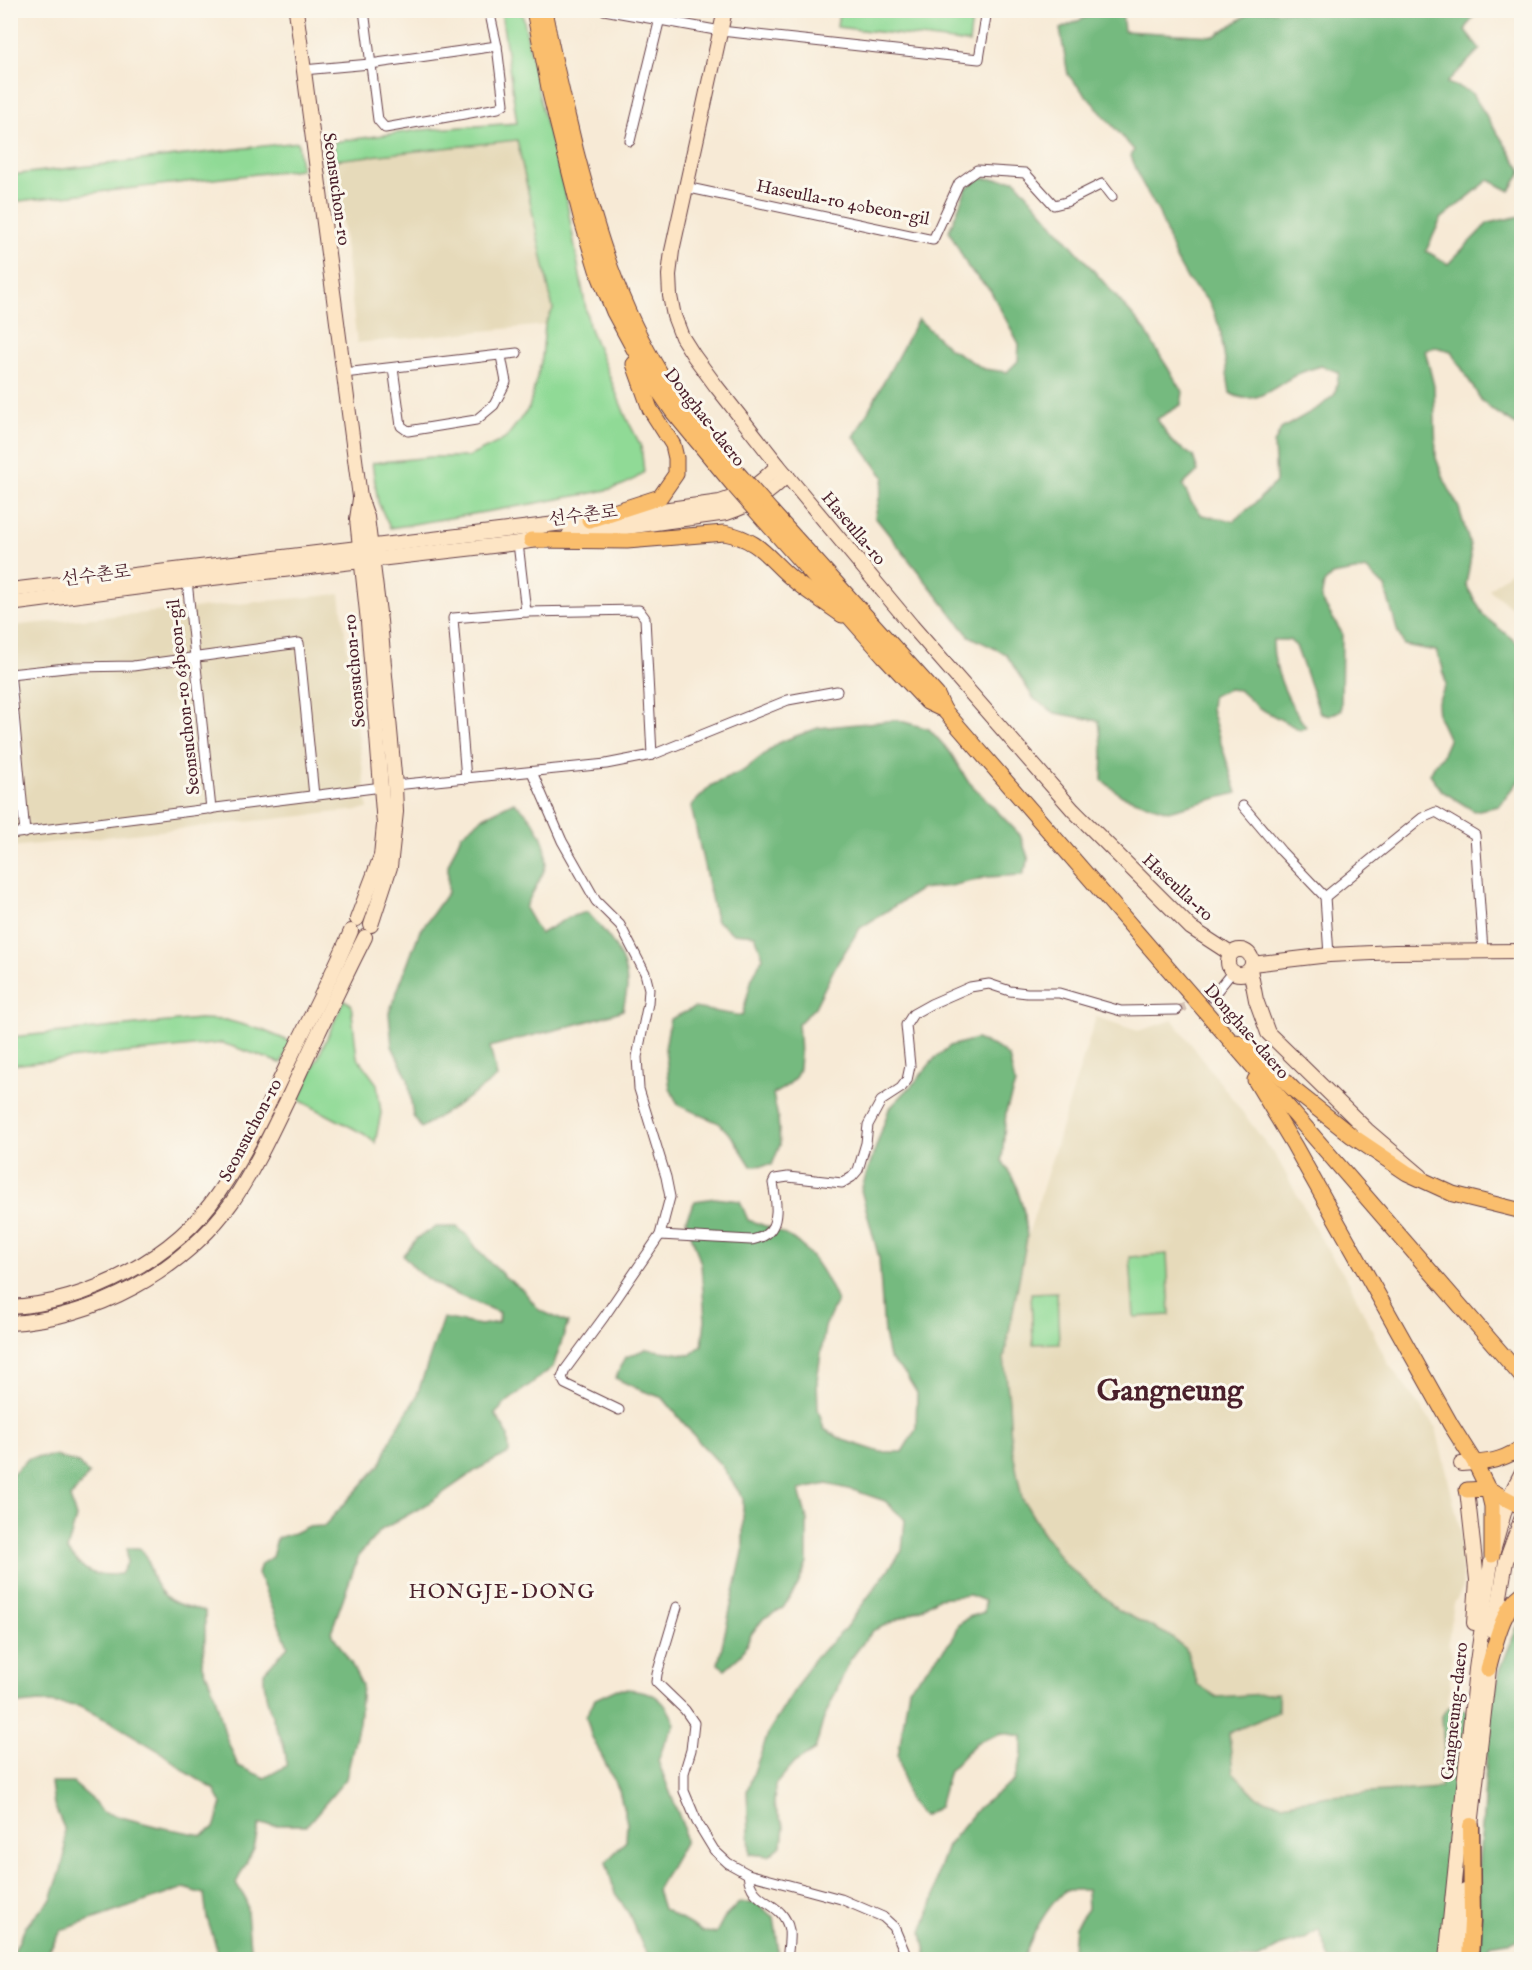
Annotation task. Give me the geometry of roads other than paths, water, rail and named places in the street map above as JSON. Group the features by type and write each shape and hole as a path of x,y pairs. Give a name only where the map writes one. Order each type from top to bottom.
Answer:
{"highway":[{"path":"1470,1959 1471,1826"}],"main road":[{"name":"Donghae-daero","path":"534,10 550,93 597,270 619,322 649,377 673,412 768,516 884,656 927,702 944,710"},
{"name":"Donghae-daero","path":"544,10 560,88 590,204 617,289 635,329 662,377 739,483"},
{"path":"589,520 660,497 676,474 673,445 650,409 619,322"},
{"name":"Donghae-daero","path":"768,516 937,695 944,710 1521,1377"},
{"path":"525,542 627,541 724,533 738,536 748,539 795,581 865,632"},
{"path":"1230,1039 1257,1052 1294,1090 1352,1136 1407,1173 1453,1194 1521,1211"},
{"path":"1230,1039 1294,1145 1451,1425 1468,1464 1488,1489 1521,1507"},
{"path":"1468,1464 1492,1462 1507,1457 1521,1447"},
{"path":"1467,1490 1488,1489"},
{"path":"1488,1489 1492,1506 1492,1554"},
{"path":"1482,1669 1502,1623 1516,1598 1521,1594"}],"street":[{"name":"Seonsuchon-ro","path":"10,1307 54,1302 82,1294 111,1281 145,1263 199,1218 219,1193 249,1143 354,925 381,856 388,786 380,621 357,519 360,497 296,10"},
{"path":"364,10 378,120 385,128 498,108 504,104 489,10"},
{"path":"630,141 662,10"},
{"name":"Haseulla-ro","path":"725,10 672,251 669,275 670,296 682,337 694,356 783,470 912,626 1073,810 1191,928 1231,954"},
{"path":"604,11 721,31 979,59 987,10"},
{"path":"303,70 370,64 496,46"},
{"name":"Haseulla-ro 40beon-gil","path":"685,187 933,240 959,183 977,170 1025,172 1054,205 1066,202 1102,184 1112,197"},
{"path":"344,373 518,353"},
{"path":"393,368 401,426 408,431 476,420 494,405 506,382 501,356"},
{"name":"선수촌로","path":"366,553 720,502 740,495 783,470"},
{"name":"선수촌로","path":"366,553 525,542 728,513 771,492 783,470"},
{"path":"525,542 526,612"},
{"path":"186,574 366,553"},
{"name":"선수촌로","path":"10,590 186,574"},
{"name":"선수촌로","path":"10,604 186,574"},
{"name":"Seonsuchon-ro 63beon-gil","path":"186,574 211,809"},
{"path":"466,779 453,618 526,612 639,610 645,618 652,755"},
{"path":"25,832 11,673 75,667 133,666 299,644 314,796"},
{"path":"388,786 606,764 652,755 788,700 837,691"},
{"path":"532,772 568,851 596,902 620,925 645,973 649,989 637,1057 637,1073 639,1089 670,1197 660,1235 565,1370 562,1378 565,1384 619,1410"},
{"name":"Seonsuchon-ro","path":"10,1323 57,1317 87,1308 118,1295 153,1276 210,1228 231,1202 263,1150 368,931 390,867 396,812 388,786"},
{"name":"Seonsuchon-ro 63beon-gil","path":"10,834 388,786"},
{"path":"1243,806 1281,851 1325,897 1329,955"},
{"path":"1325,897 1422,818 1436,812 1475,835 1483,951"},
{"path":"354,925 357,937 368,931"},
{"path":"1453,1194 1421,1176 1367,1130 1268,1033 1256,1000 1251,967 1251,956 1246,951 1238,950 1229,957 1228,965 1233,971 1244,973 1251,967 1329,955 1521,951"},
{"path":"1212,997 1233,971"},
{"path":"660,1235 751,1240 765,1236 773,1228 776,1215 773,1183 775,1179 788,1177 842,1183 852,1177 858,1170 866,1143 868,1125 881,1101 901,1088 907,1080 910,1066 906,1024 913,1014 970,987 989,984 1010,991 1059,993 1121,1011 1177,1010"},
{"path":"1433,1182 1521,1204"},
{"path":"111,1281 118,1295"},
{"name":"Gangneung-daero","path":"1459,1959 1492,1554 1508,1499 1521,1472"},
{"path":"1467,1490 1477,1580 1473,1639 1482,1669"},
{"name":"Gangneung-daero","path":"1446,1959 1482,1669 1506,1561 1521,1517"},
{"path":"677,1607 656,1682 685,1710 694,1723 691,1750 684,1773 684,1791 697,1822 714,1850 728,1863 748,1874 841,1899 884,1917 894,1927 908,1959"},
{"path":"748,1874 749,1885 756,1896 774,1906 783,1915 789,1930 787,1959"}],"tunnel":[{"path":"1177,1010 1212,997"}],"district":[{"name":"Gangneung","path":"1170,1390"},
{"name":"HONGJE-DONG","path":"502,1591"}]}
